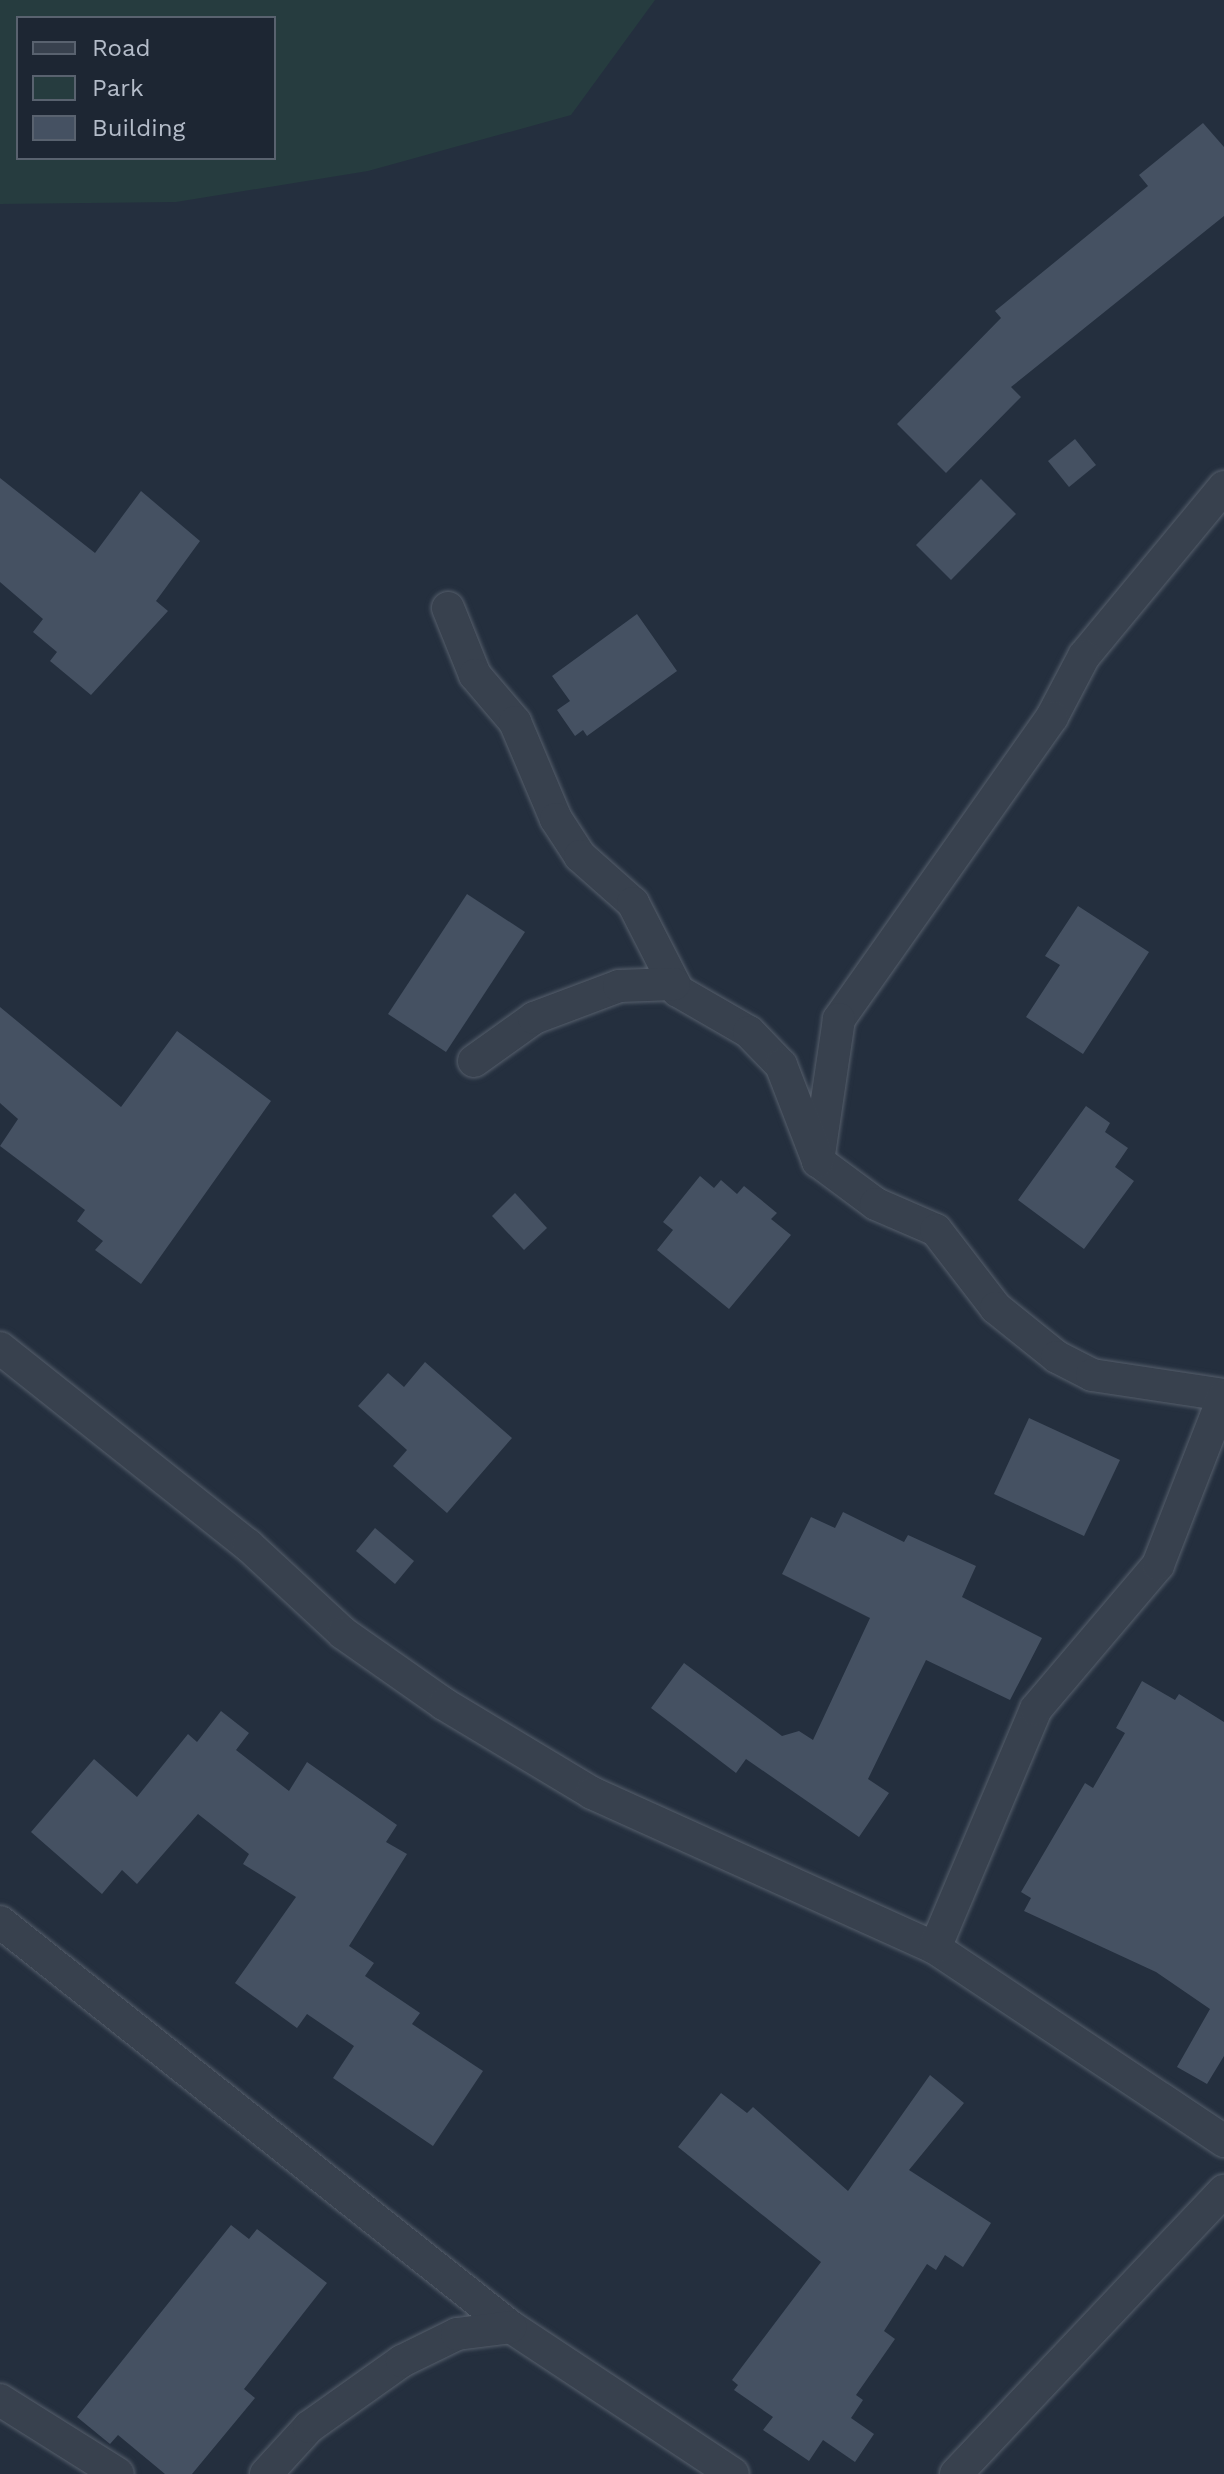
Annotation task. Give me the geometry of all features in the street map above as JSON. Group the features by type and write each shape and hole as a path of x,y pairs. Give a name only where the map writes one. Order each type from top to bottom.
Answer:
{"street":[{"path":"818,1161 839,1019 1052,717 1084,656 1224,487"},
{"path":"448,608 475,675 515,722 556,819 580,856 633,903 674,984 749,1032 781,1065 818,1161 876,1204 936,1230 996,1308 1057,1357 1092,1375 1224,1395 1158,1565 1036,1709 935,1948"},
{"path":"474,1061 534,1018 619,986 674,984"},
{"path":"0,1348 248,1545 343,1633 444,1704 592,1793 935,1948 1224,2141"},
{"path":"0,1922 511,2327 733,2474"},
{"path":"956,2474 1224,2191"},
{"path":"266,2474 309,2427 402,2361 457,2334 511,2327"},
{"path":"0,2400 118,2474"}],"green space":[{"path":"0,0 655,0 571,115 368,171 176,202 0,204"}],"building":[{"path":"1203,123 1224,147 1224,216 1011,387 1021,397 946,473 897,424 1001,318 995,311 1148,186 1139,175"},
{"path":"1075,439 1096,465 1069,487 1048,461"},
{"path":"0,478 95,553 141,491 200,541 156,601 168,611 91,695 50,661 57,652 33,632 43,619 0,582"},
{"path":"981,479 1016,514 951,580 916,545"},
{"path":"637,614 677,671 587,736 583,730 575,736 557,710 570,701 552,676"},
{"path":"467,894 525,932 446,1052 388,1014"},
{"path":"1078,906 1149,952 1083,1054 1026,1017 1060,965 1045,956"},
{"path":"0,1007 121,1107 177,1031 271,1101 141,1284 95,1250 103,1241 77,1221 85,1210 0,1146 18,1119 0,1103"},
{"path":"1086,1106 1110,1123 1105,1132 1128,1148 1115,1167 1134,1181 1084,1249 1018,1200"},
{"path":"700,1176 714,1188 721,1180 737,1194 744,1186 777,1213 771,1219 791,1235 729,1309 657,1250 673,1230 663,1222"},
{"path":"515,1193 547,1228 524,1250 492,1216"},
{"path":"425,1362 512,1438 447,1513 393,1466 407,1450 358,1406 388,1373 404,1387"},
{"path":"1029,1418 1120,1460 1084,1536 994,1494"},
{"path":"843,1512 904,1542 908,1535 976,1566 962,1597 1042,1638 1010,1700 926,1660 868,1779 889,1793 859,1837 746,1759 736,1773 651,1708 684,1663 782,1736 799,1731 813,1740 870,1618 782,1574 811,1517 835,1528"},
{"path":"375,1528 414,1561 395,1584 356,1551"},
{"path":"1142,1681 1175,1700 1179,1694 1224,1722 1224,2056 1207,2084 1177,2067 1210,2009 1156,1972 1024,1911 1031,1898 1021,1892 1085,1783 1093,1788 1125,1733 1116,1728"},
{"path":"221,1711 249,1733 236,1750 289,1791 307,1762 397,1825 386,1842 407,1854 349,1946 374,1963 365,1976 420,2013 412,2024 483,2071 433,2146 333,2078 354,2046 307,2014 297,2028 235,1983 296,1897 243,1864 249,1854 198,1814 137,1884 122,1870 102,1894 31,1832 94,1759 137,1797 188,1734 197,1742"},
{"path":"930,2075 964,2103 909,2170 991,2223 963,2267 945,2255 936,2270 927,2264 884,2331 895,2339 856,2395 863,2400 851,2418 874,2434 855,2462 823,2440 809,2461 763,2430 773,2417 734,2390 738,2385 732,2380 821,2262 678,2147 721,2093 747,2113 753,2107 848,2191"},
{"path":"231,2225 249,2239 257,2229 327,2283 244,2389 255,2398 192,2474 165,2474 118,2435 110,2444 77,2417"}]}
